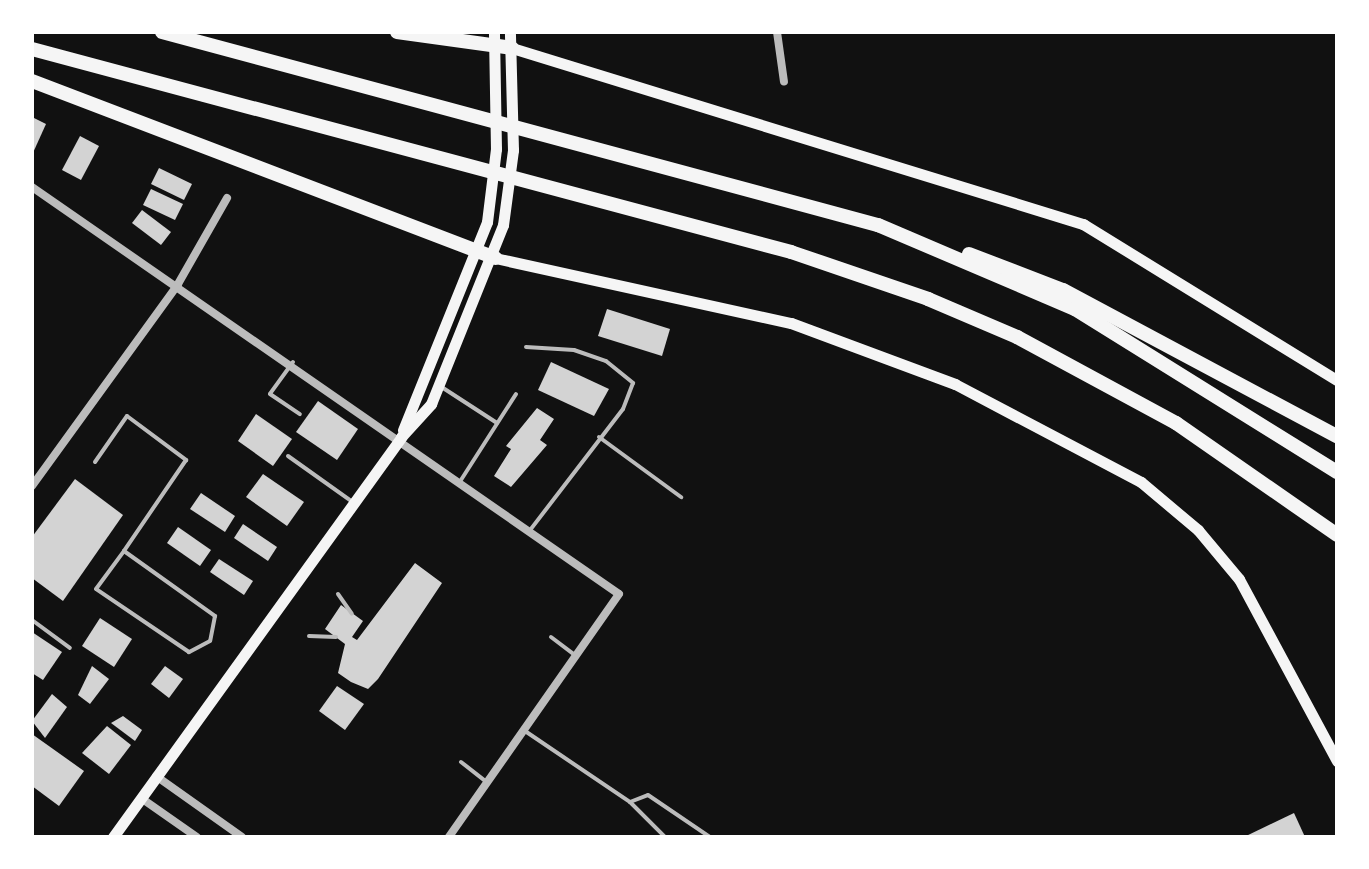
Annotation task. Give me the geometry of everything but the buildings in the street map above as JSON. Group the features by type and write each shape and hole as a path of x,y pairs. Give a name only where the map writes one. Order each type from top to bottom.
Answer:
{"highway":[{"path":"162,32 570,139 927,244 986,258 1063,290 1337,436"},
{"path":"397,32 494,38 512,48"},
{"path":"32,49 791,252 972,317 1176,423 1337,535"},
{"path":"32,81 495,258"},
{"path":"927,244 1122,334 1337,472"}],"main road":[{"path":"113,837 440,386 495,258 513,150 510,32"},
{"path":"401,437 478,252 496,149 494,38"},
{"path":"512,48 1083,224 1337,380"},
{"path":"495,258 791,323 955,384 1141,482 1198,530 1239,579 1337,761"}],"street":[{"path":"777,32 784,82"},
{"path":"32,187 293,362 619,594 449,837"},
{"path":"32,486 178,284 227,198"},
{"path":"156,776 242,837"},
{"path":"141,798 197,837"}],"lane":[{"path":"526,347 574,350 629,374 632,390 530,530"},
{"path":"293,362 270,394 300,414"},
{"path":"440,386 497,423"},
{"path":"461,480 516,394"},
{"path":"95,462 127,416 186,460 96,589 189,652 210,641 215,616 124,551"},
{"path":"599,437 681,497"},
{"path":"288,456 353,503"},
{"path":"338,594 352,614"},
{"path":"32,620 70,648"},
{"path":"309,636 336,637"},
{"path":"551,637 577,657"},
{"path":"525,731 630,802 665,837"},
{"path":"461,762 487,783"},
{"path":"630,802 648,795 710,837"}]}
